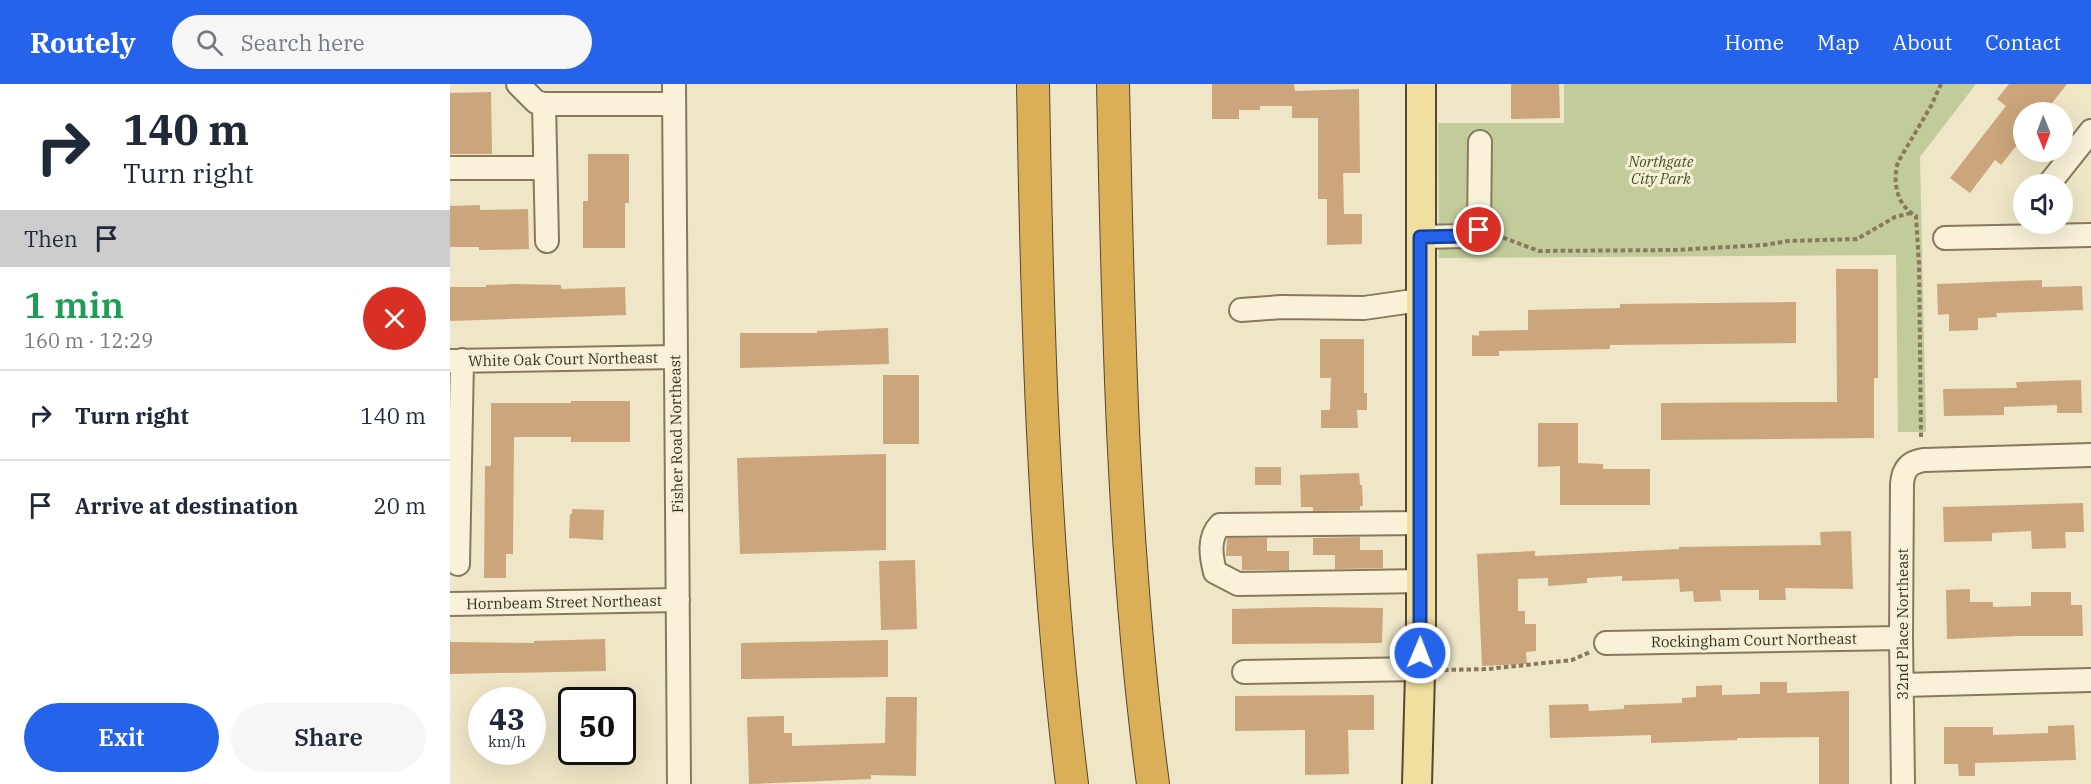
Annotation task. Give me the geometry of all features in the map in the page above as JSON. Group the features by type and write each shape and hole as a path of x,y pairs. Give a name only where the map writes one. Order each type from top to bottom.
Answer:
{"highway":[{"path":"1033,84 1036,260 1045,503 1053,615 1072,784"},
{"path":"1113,84 1117,288 1125,475 1141,696 1153,784"}],"main road":[{"path":"1417,784 1431,670 1421,580 1421,84"}],"street":[{"path":"518,84 536,102 544,104 674,94"},
{"name":"Fisher Road Northeast","path":"674,94 679,784"},
{"path":"544,104 547,241"},
{"path":"2057,174 2091,131"},
{"path":"1420,237 1464,236 1479,230 1480,142"},
{"path":"450,168 545,168"},
{"path":"1945,238 2013,232"},
{"path":"2073,234 2091,235"},
{"path":"1241,310 1282,307 1364,308 1420,300"},
{"name":"White Oak Court Northeast","path":"456,361 675,357"},
{"path":"456,361 458,564"},
{"name":"32nd Place Northeast","path":"1903,784 1902,476 1908,466 1916,461 1924,460 2091,455"},
{"path":"1421,523 1220,525 1214,531 1210,552 1215,572 1238,584 1421,580"},
{"name":"Hornbeam Street Northeast","path":"450,604 678,600"},
{"name":"Rockingham Court Northeast","path":"1606,643 1901,638"},
{"path":"1244,672 1431,670"},
{"path":"1902,685 2091,680"}],"path":[{"path":"1921,437 1919,264 1916,216 1900,200 1895,171 1941,84"},
{"path":"1479,230 1539,251 1675,250 1764,245 1788,241 1857,239 1866,236 1895,217 1911,213"},
{"path":"1431,670 1463,670 1572,660 1606,643"}],"green space":[{"name":"Northgate City Park","path":"1564,84 1976,84 1920,157 1926,432 1898,432 1896,255 1439,258 1438,123 1564,123"}],"building":[{"path":"1212,84 1294,84 1295,91 1359,89 1360,173 1343,173 1344,214 1362,214 1362,244 1327,245 1327,199 1318,199 1318,118 1292,118 1292,106 1260,106 1260,110 1239,110 1239,119 1212,119"},
{"path":"1511,84 1559,84 1560,118 1511,119"},
{"path":"2009,84 2067,84 2053,102 2013,102 2013,150 2001,165 1995,160 1970,193 1950,178 2006,106 1997,99"},
{"path":"491,92 492,154 450,154 450,93"},
{"path":"588,154 629,154 629,203 625,203 625,248 583,248 583,201 588,201"},
{"path":"480,205 480,210 528,209 529,249 479,250 479,247 450,247 450,206"},
{"path":"1836,269 1878,269 1878,378 1874,378 1874,438 1661,440 1661,403 1837,402"},
{"path":"2042,280 2042,287 2082,286 2083,310 1996,313 1997,317 1978,318 1978,330 1949,331 1949,314 1938,315 1937,284"},
{"path":"561,285 561,289 625,287 626,315 450,321 450,287"},
{"path":"1796,302 1796,343 1610,345 1610,349 1499,351 1499,356 1472,356 1472,335 1479,336 1479,331 1528,330 1528,310 1620,308 1620,304"},
{"path":"888,328 889,364 740,368 740,333 817,333 817,331"},
{"path":"1320,339 1364,339 1364,393 1367,393 1367,410 1357,410 1358,428 1321,428 1321,410 1330,410 1331,378 1320,378"},
{"path":"883,375 919,375 919,444 883,444"},
{"path":"2081,380 2082,413 2057,413 2057,405 2004,407 2004,415 1944,416 1943,389 2017,388 2016,382"},
{"path":"571,401 630,401 630,442 571,442 571,437 514,437 513,554 506,554 506,578 484,578 485,466 491,466 491,403 571,403"},
{"path":"1538,423 1578,423 1578,463 1603,464 1603,469 1650,469 1650,505 1560,505 1560,466 1538,467"},
{"path":"886,454 886,550 740,554 737,458"},
{"path":"1255,467 1281,467 1281,485 1255,485"},
{"path":"1359,473 1363,506 1360,506 1360,510 1313,511 1313,507 1301,507 1300,475"},
{"path":"2083,503 2084,532 2065,532 2066,548 2032,549 2031,531 1992,533 1992,541 1944,542 1943,507"},
{"path":"572,509 604,510 603,540 569,538"},
{"path":"1851,531 1853,589 1785,588 1786,600 1759,600 1759,590 1720,590 1721,601 1694,602 1693,591 1680,592 1679,579 1622,581 1622,576 1587,578 1587,583 1548,586 1548,578 1518,579 1518,611 1525,611 1525,624 1536,624 1536,651 1526,652 1527,664 1482,666 1477,554 1535,551 1535,556 1679,549 1679,547 1821,545 1820,532"},
{"path":"1360,537 1360,550 1383,550 1383,568 1335,569 1335,555 1313,555 1313,538"},
{"path":"1227,538 1267,538 1267,551 1289,551 1289,570 1242,570 1242,556 1226,556"},
{"path":"915,560 917,629 881,630 879,561"},
{"path":"1970,589 1970,602 1993,602 1993,607 2031,606 2031,592 2071,592 2071,605 2082,605 2083,636 1947,639 1946,590"},
{"path":"1383,608 1382,643 1232,644 1232,609"},
{"path":"605,639 606,671 450,674 450,642 534,643 534,641"},
{"path":"888,640 888,677 741,679 741,643"},
{"path":"1760,682 1787,682 1787,693 1849,691 1849,784 1819,784 1819,737 1737,738 1737,740 1651,743 1651,735 1550,738 1549,705 1588,704 1589,711 1624,709 1624,705 1682,703 1682,698 1696,697 1696,686 1722,685 1722,695 1760,694"},
{"path":"1374,695 1374,730 1348,730 1349,774 1305,775 1305,730 1235,731 1235,696"},
{"path":"886,697 917,697 916,776 871,775 871,779 749,784 747,717 784,716 784,733 792,733 792,746 885,743"},
{"path":"2074,725 2076,760 1975,763 1975,776 1959,776 1958,764 1944,764 1944,727 1993,727 1993,735 2048,733 2048,726"}],"route":[{"path":"1420,653 1420,237 1464,236 1479,230"}]}
